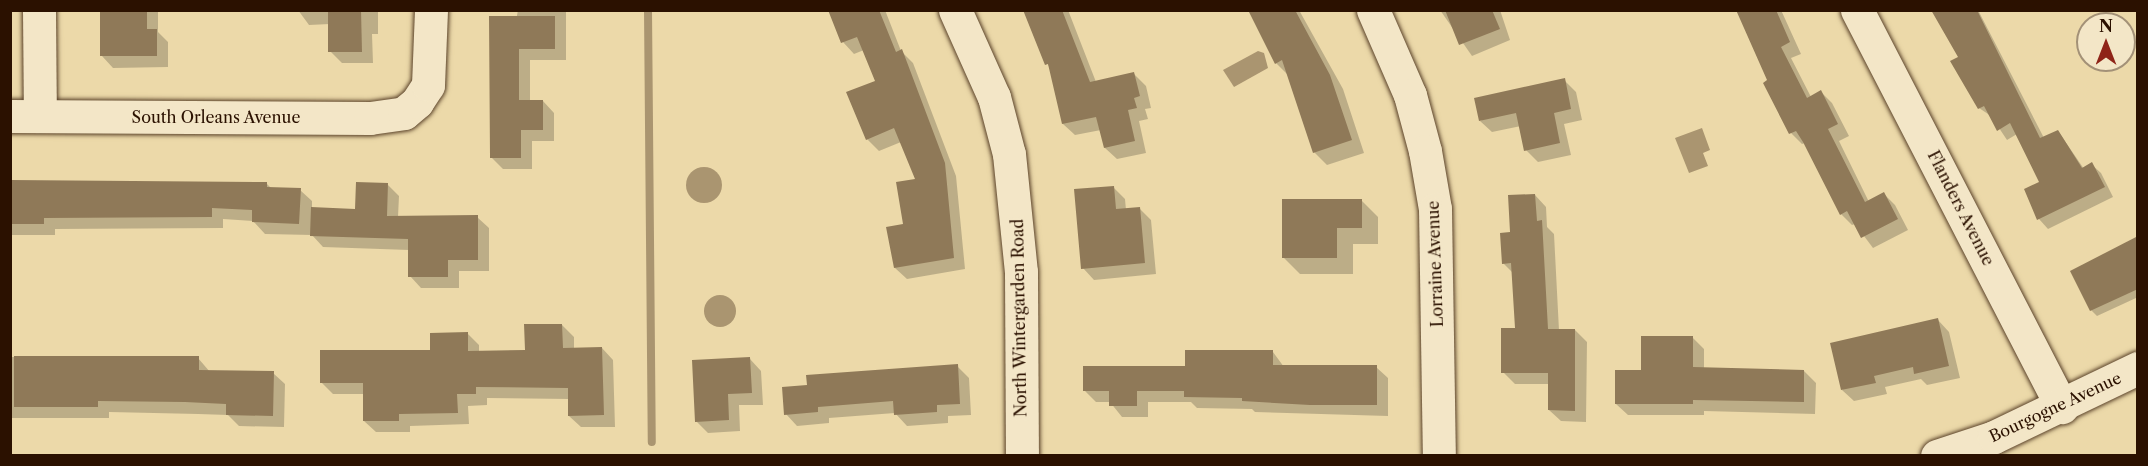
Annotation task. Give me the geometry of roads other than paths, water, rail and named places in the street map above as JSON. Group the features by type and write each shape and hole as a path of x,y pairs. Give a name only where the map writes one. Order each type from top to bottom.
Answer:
{"street":[{"path":"25,116 39,10"},
{"name":"South Orleans Avenue","path":"25,116 370,118 404,113 417,102 428,85 431,10"},
{"name":"North Wintergarden Road","path":"955,10 994,97 1010,166 1021,272 1022,456"},
{"name":"Lorraine Avenue","path":"1373,10 1410,94 1435,209 1439,456"},
{"name":"Flanders Avenue","path":"1857,10 2062,407"},
{"name":"Bourgogne Avenue","path":"1937,456 1994,437 2062,407 2138,368"}],"waterway":[{"path":"648,10 652,442"}]}
